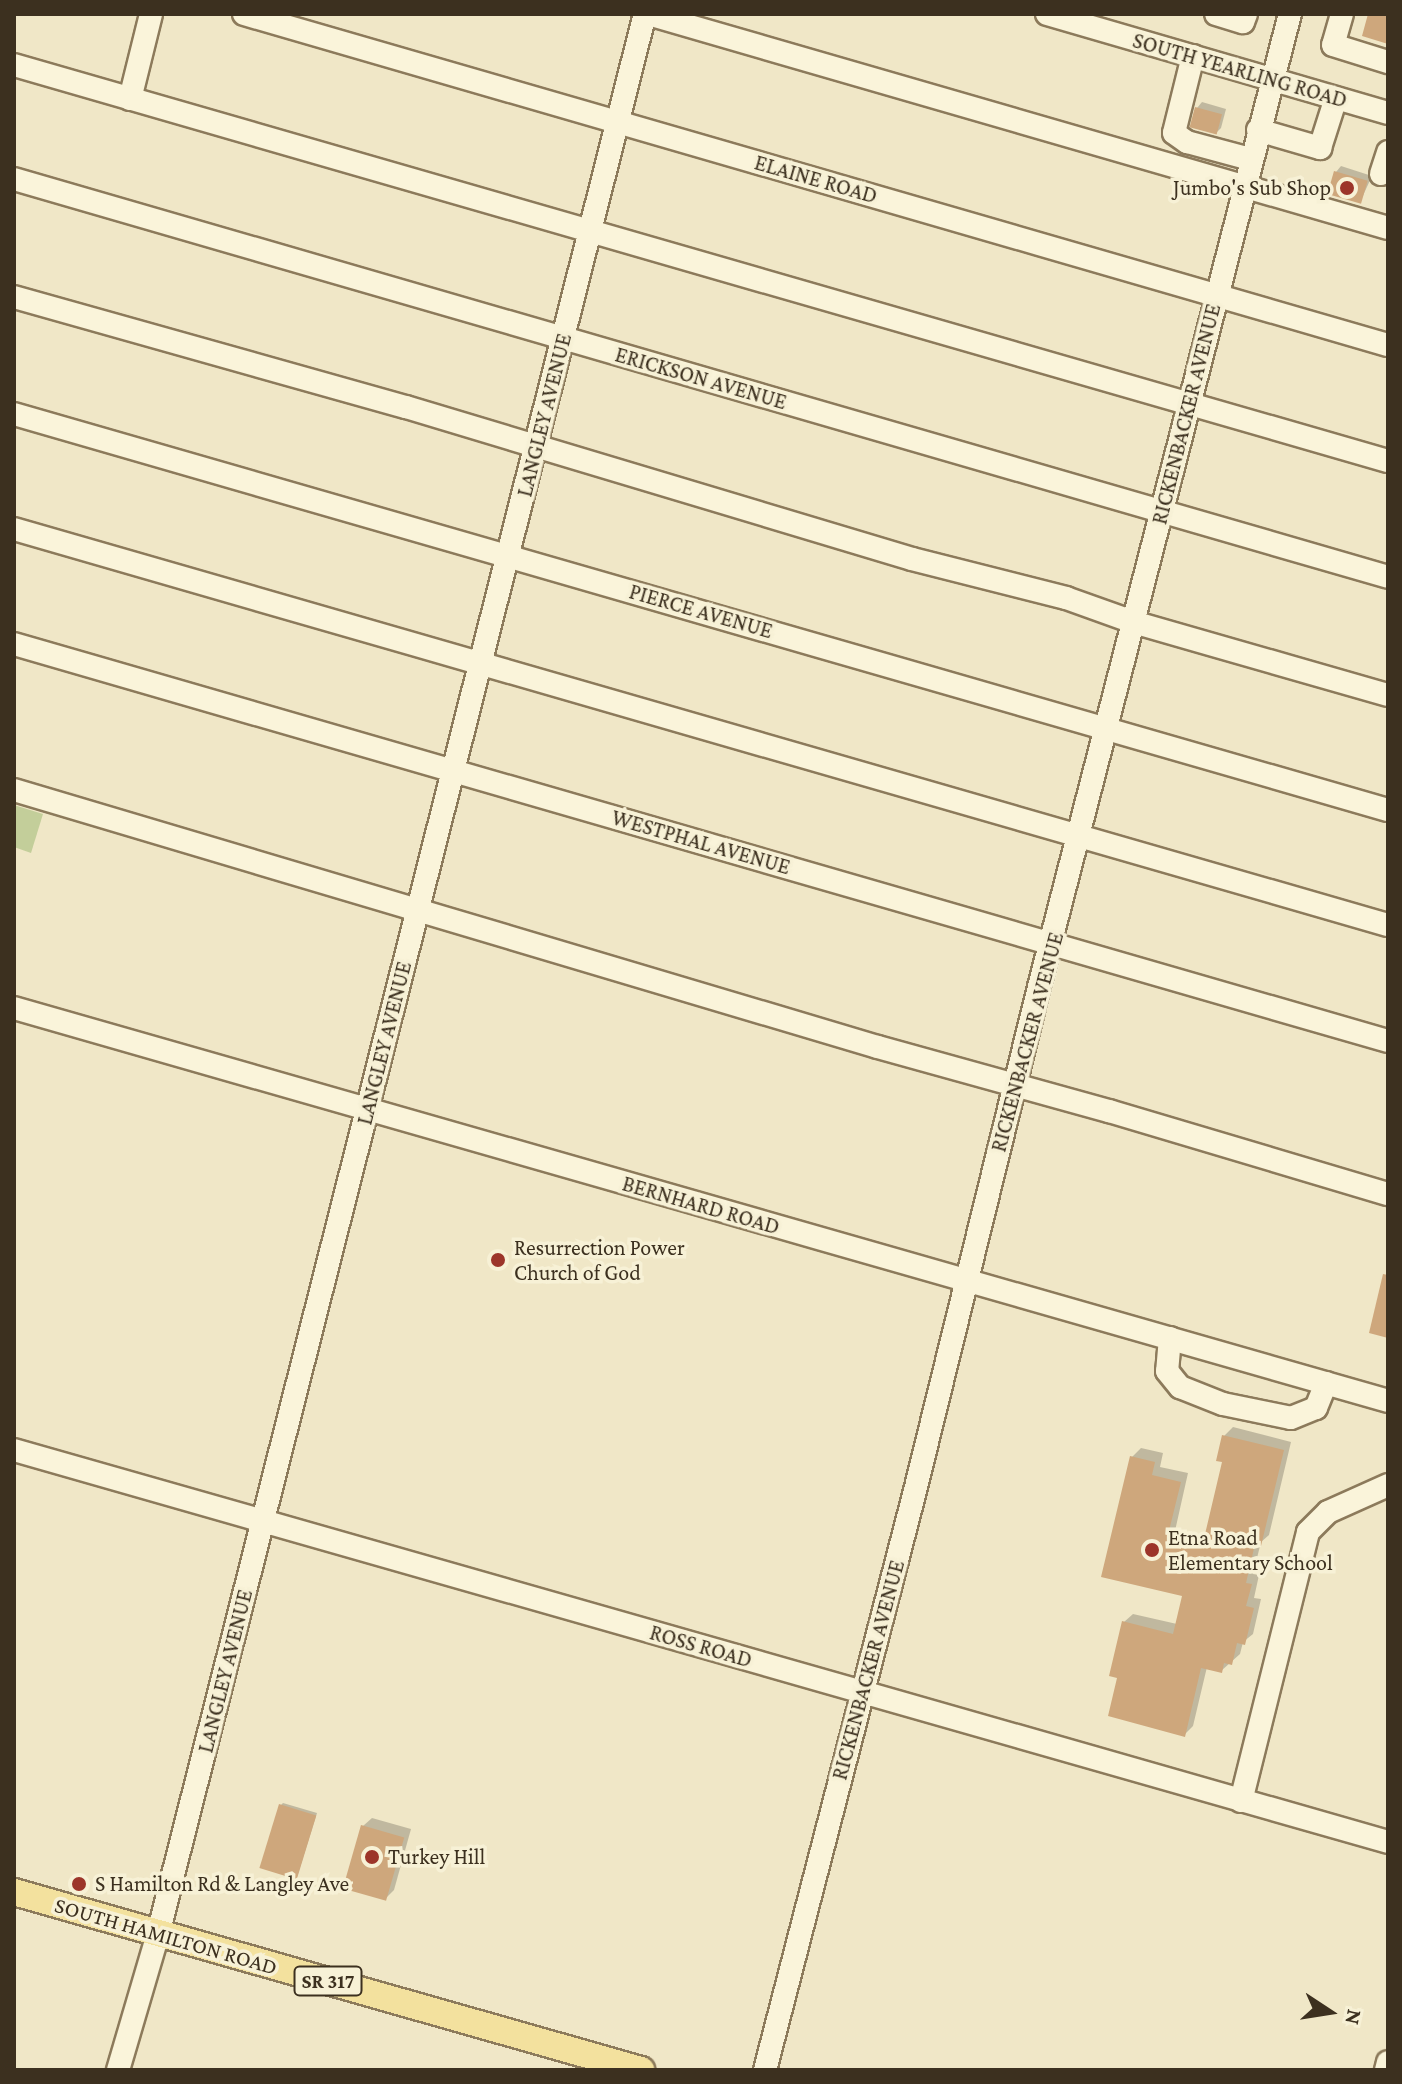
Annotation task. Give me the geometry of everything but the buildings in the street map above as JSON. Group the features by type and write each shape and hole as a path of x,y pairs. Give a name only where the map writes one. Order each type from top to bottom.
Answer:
{"main road":[{"name":"SOUTH HAMILTON ROAD","path":"14,1892 641,2070"}],"street":[{"path":"130,99 151,14"},
{"name":"ELAINE ROAD","path":"244,14 1388,345"},
{"path":"646,14 1388,228"},
{"name":"LANGLEY AVENUE","path":"118,2070 158,1934 646,14"},
{"name":"SOUTH YEARLING ROAD","path":"1047,14 1096,21 1193,56 1388,113"},
{"path":"1216,14 1243,22 1246,14"},
{"name":"RICKENBACKER AVENUE","path":"765,2070 1243,186 1290,14"},
{"path":"1342,14 1333,45 1388,62"},
{"path":"1193,56 1174,133 1187,142 1250,159"},
{"path":"14,65 1388,461"},
{"path":"1258,130 1320,148 1336,98"},
{"name":"ERICKSON AVENUE","path":"14,179 1388,577"},
{"path":"14,297 406,407 912,559 1066,598 1133,622 1388,695"},
{"name":"PIERCE AVENUE","path":"14,414 1388,810"},
{"path":"14,529 1388,925"},
{"name":"WESTPHAL AVENUE","path":"14,644 1388,1041"},
{"path":"14,790 878,1047 1388,1194"},
{"name":"BERNHARD ROAD","path":"14,1008 1388,1401"},
{"path":"1170,1338 1167,1371 1180,1387 1223,1404 1291,1418 1316,1408 1326,1383"},
{"name":"ROSS ROAD","path":"14,1450 1388,1842"},
{"path":"1241,1801 1308,1532 1328,1512 1388,1485"},
{"path":"1386,2070 1388,2062"}],"green space":[{"path":"14,805 43,814 31,853 14,847"}],"place":[{"name":"Jumbo's Sub Shop","path":"1347,188"},
{"name":"Resurrection Power Church of God","path":"498,1260"},
{"name":"Etna Road Elementary School","path":"1152,1550"},
{"name":"Turkey Hill","path":"372,1857"},
{"name":"S Hamilton Rd & Langley Ave","path":"79,1884"}]}
